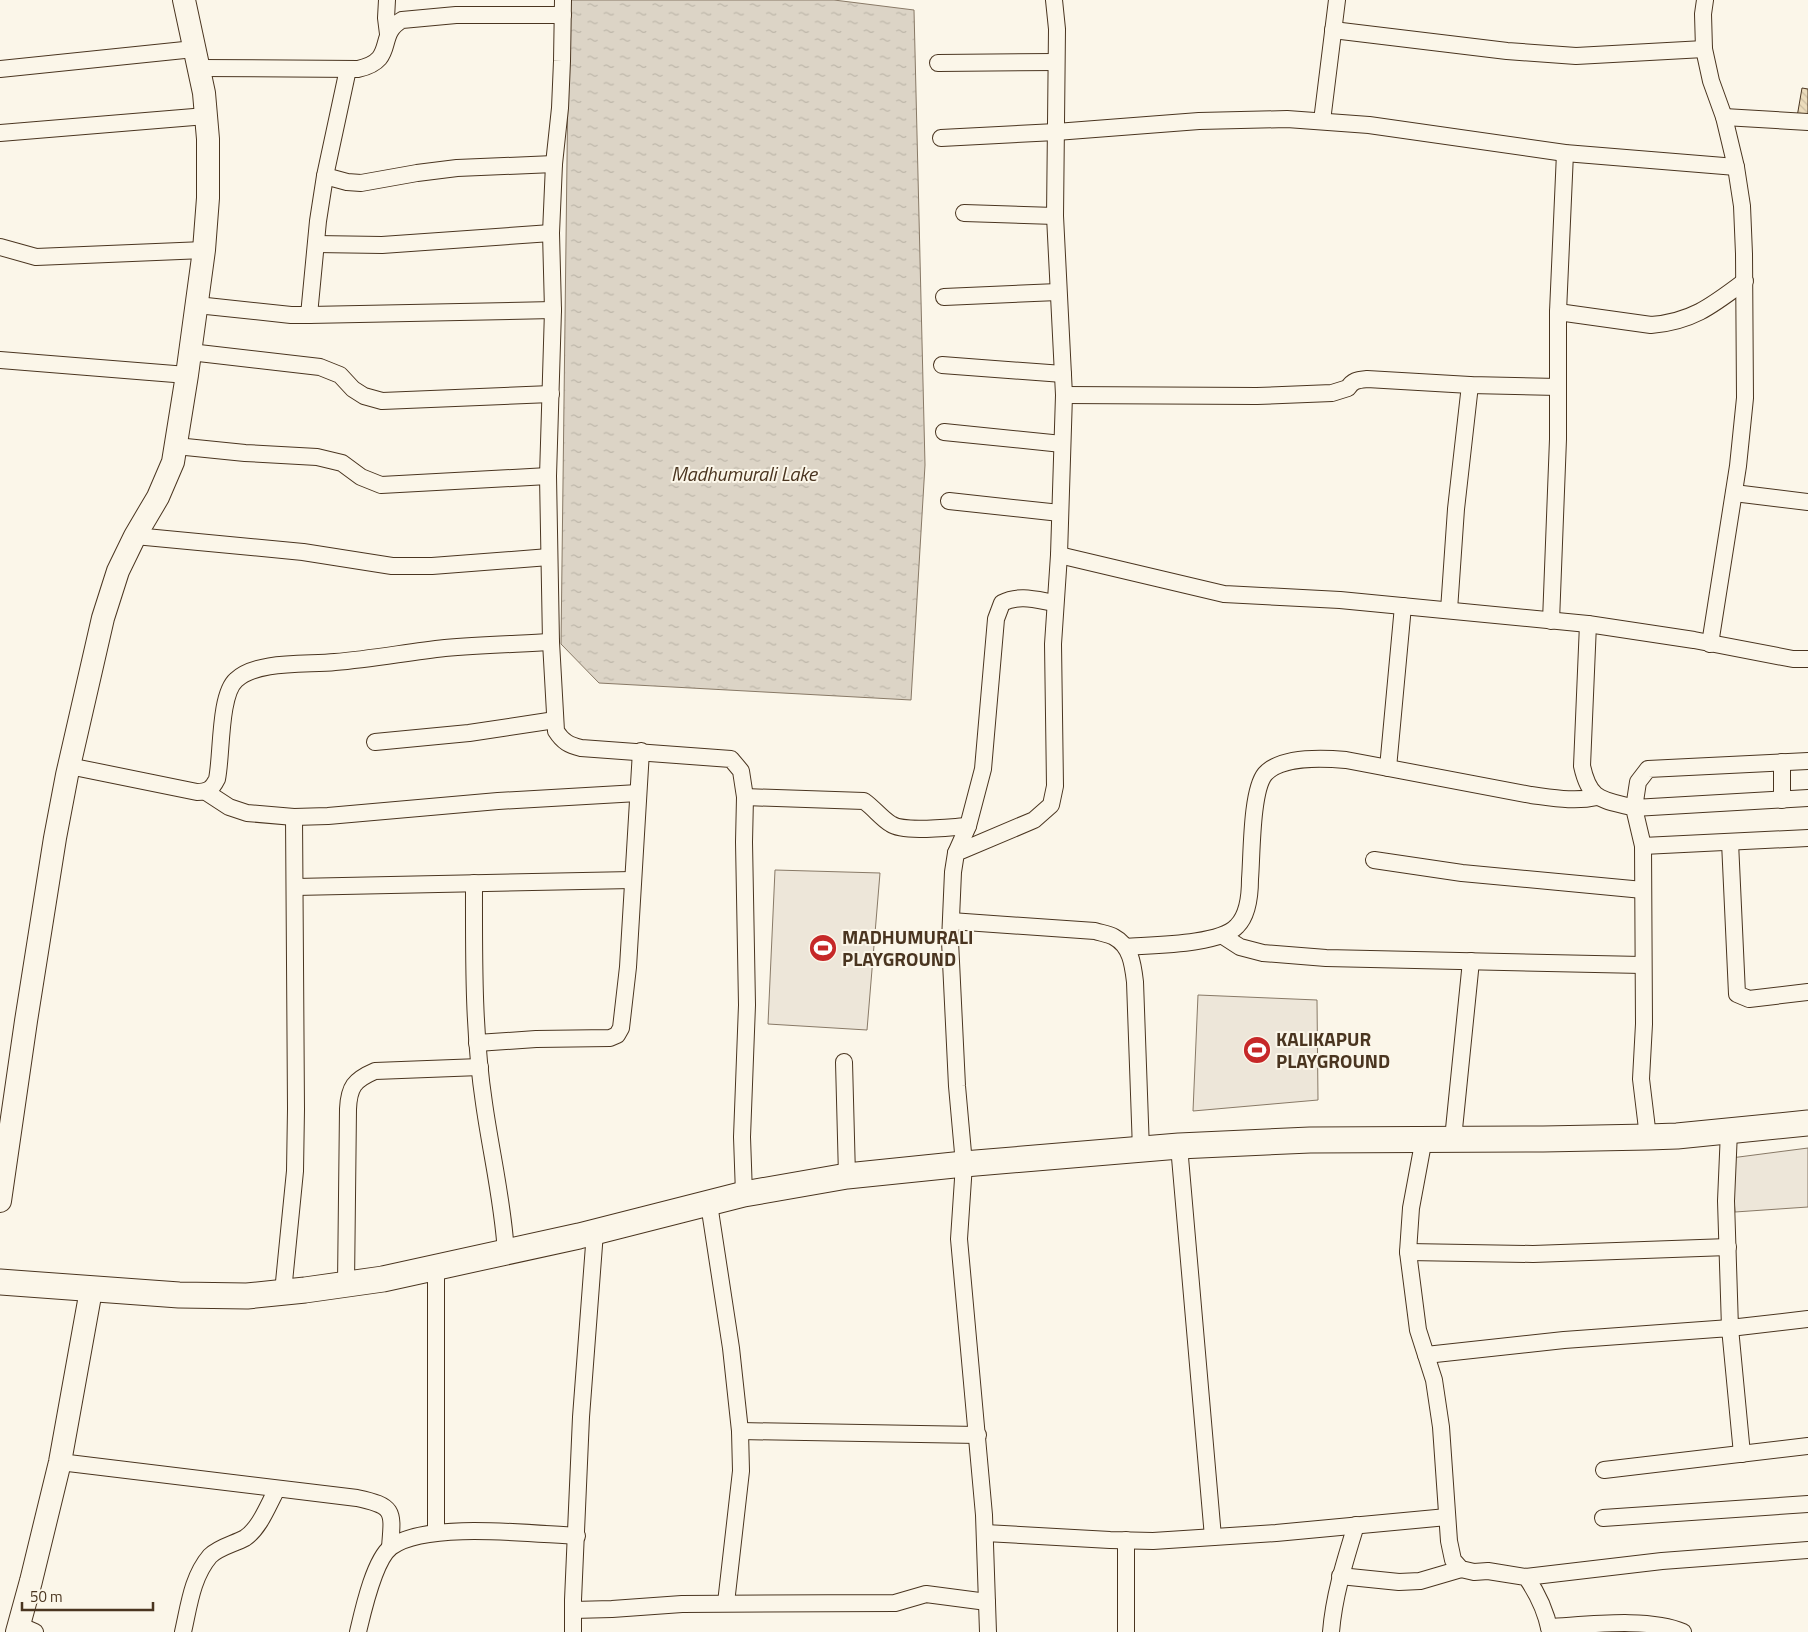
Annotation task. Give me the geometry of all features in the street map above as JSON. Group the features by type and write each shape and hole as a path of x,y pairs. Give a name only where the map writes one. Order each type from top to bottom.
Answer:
{"main road":[{"path":"0,1282 179,1296 247,1296 383,1279 506,1253 744,1194 847,1176 1179,1146 1310,1140 1648,1137 1808,1123"}],"street":[{"path":"0,1201 27,1012 55,838 69,766 103,618 118,571 135,536 158,497 173,462 187,375 204,250 208,198 208,139 204,94 184,0"},
{"path":"388,0 386,18 388,34"},
{"path":"956,854 1034,820 1051,805 1055,786 1052,644 1059,554 1064,395 1055,216 1057,29 1054,0"},
{"path":"1322,121 1337,0"},
{"path":"1705,0 1703,14 1704,49 1711,81 1724,117 1736,167 1742,206 1745,398 1734,493 1710,644"},
{"path":"0,69 196,59 358,69 371,66 380,58 388,34 394,24 402,20 420,17 563,8 560,108 554,164 551,233 553,310 548,476 551,642 556,731 567,744 582,748 730,758 741,771 745,797 747,1005 742,1129 744,1194"},
{"path":"1333,30 1507,51 1576,56 1704,49"},
{"path":"938,63 1056,62"},
{"path":"309,315 325,176 348,69"},
{"path":"0,133 206,116"},
{"path":"1724,117 1808,122"},
{"path":"941,138 1056,132 1199,121 1287,119 1369,125 1565,154 1736,167"},
{"path":"1551,621 1558,438 1558,312 1565,154"},
{"path":"325,176 347,182 361,183 457,168 554,164"},
{"path":"964,213 1055,216"},
{"path":"316,244 382,245 551,233"},
{"path":"0,247 8,248 23,255 36,257 204,250"},
{"path":"1558,312 1651,325 1666,324 1693,316 1718,301 1744,281"},
{"path":"944,297 1058,292"},
{"path":"197,305 291,315 553,310"},
{"path":"190,352 320,367 340,375 353,389 364,396 382,401 551,394"},
{"path":"0,360 187,375"},
{"path":"942,365 1063,374"},
{"path":"1064,395 1257,396 1332,393 1348,388 1352,382 1357,380 1367,379 1470,385 1558,387"},
{"path":"1449,610 1456,509 1470,385"},
{"path":"944,432 1062,444"},
{"path":"176,446 254,454 317,456 342,463 361,477 381,485 548,476"},
{"path":"1734,493 1808,502"},
{"path":"949,501 1060,513"},
{"path":"135,536 303,552 392,566 432,566 549,557"},
{"path":"1059,554 1224,594 1340,600 1588,624 1793,659 1808,659"},
{"path":"988,1632 985,1533 978,1435 959,1239 964,1164 957,1086 950,942 953,872 956,854 968,826 983,769 996,618 1002,603 1010,599 1021,597 1055,603"},
{"path":"1388,768 1403,606"},
{"path":"1588,624 1582,766 1586,782 1597,797"},
{"path":"206,792 212,788 217,779 224,707 229,690 235,680 247,672 261,668 335,662 447,648 551,642"},
{"path":"375,742 469,733 555,720"},
{"path":"477,1043 536,1039 610,1038 617,1035 621,1028 628,967 641,752"},
{"path":"1126,947 1207,940 1223,936 1237,927 1245,915 1250,889 1255,807 1258,790 1265,774 1280,765 1297,760 1325,758 1539,796 1583,800 1597,797 1634,808 1808,798"},
{"path":"1648,1137 1641,1079 1644,1024 1642,966 1643,846 1634,808 1638,782 1648,769 1808,760"},
{"path":"1782,762 1782,800"},
{"path":"69,766 197,792 206,792 229,807 247,813 294,817 638,793"},
{"path":"745,797 864,801 891,825 900,828 968,826"},
{"path":"283,1292 295,1171 294,817"},
{"path":"1643,846 1808,838"},
{"path":"1730,842 1737,994 1749,999 1808,992"},
{"path":"1374,860 1462,873 1643,890"},
{"path":"295,887 632,880"},
{"path":"474,883 474,1009 484,1102 500,1194 506,1253"},
{"path":"950,921 1095,931 1114,936 1126,947 1132,962 1135,982 1141,1150"},
{"path":"1223,936 1240,947 1263,953 1326,958 1642,966"},
{"path":"1453,1139 1470,961"},
{"path":"844,1062 847,1176"},
{"path":"346,1284 348,1109 349,1096 353,1086 362,1076 375,1071 480,1067"},
{"path":"1729,1131 1726,1201 1730,1328 1742,1454"},
{"path":"1424,1138 1411,1208 1408,1252 1418,1330 1434,1380 1441,1428 1447,1517 1453,1560 1461,1569"},
{"path":"1179,1146 1213,1537"},
{"path":"709,1204 731,1348 740,1431 741,1471 726,1603"},
{"path":"574,1632 573,1610 582,1417 595,1232"},
{"path":"1408,1252 1533,1254 1728,1247"},
{"path":"436,1268 436,1532"},
{"path":"24,1630 36,1562 60,1462 91,1290"},
{"path":"1426,1355 1564,1340 1730,1328 1808,1319"},
{"path":"740,1431 978,1435"},
{"path":"1604,1470 1808,1446"},
{"path":"60,1462 358,1498 379,1503 388,1511 392,1524 390,1548 374,1572 358,1632"},
{"path":"183,1632 195,1581 200,1569 212,1554 246,1537 259,1522 277,1489"},
{"path":"1603,1518 1808,1504"},
{"path":"985,1533 1153,1541 1356,1526 1447,1517"},
{"path":"1330,1632 1340,1576 1356,1526"},
{"path":"390,1548 412,1537 436,1532 467,1531 576,1536"},
{"path":"1126,1540 1126,1632"},
{"path":"1340,1576 1399,1582 1420,1581 1461,1569 1474,1572 1509,1573 1526,1577 1662,1561 1808,1550"},
{"path":"1526,1577 1537,1592 1548,1619 1549,1630 1654,1624 1676,1628 1684,1632"},
{"path":"573,1610 726,1603 895,1603 906,1601 917,1595 926,1594 987,1602"}],"shaded area":[{"name":"MADHUMURALI PLAYGROUND","path":"775,870 880,873 867,1030 768,1024"},
{"name":"KALIKAPUR PLAYGROUND","path":"1198,995 1317,1000 1318,1100 1193,1111"},
{"path":"1808,1148 1808,1207 1735,1212 1731,1158"}],"water":[{"name":"Madhumurali Lake","path":"569,0 834,0 914,10 925,465 911,700 599,683 561,644"}],"building":[{"path":"1802,88 1808,89 1808,119 1797,117"}],"place":[{"name":"MADHUMURALI PLAYGROUND","path":"823,948"},
{"name":"KALIKAPUR PLAYGROUND","path":"1257,1050"}]}
